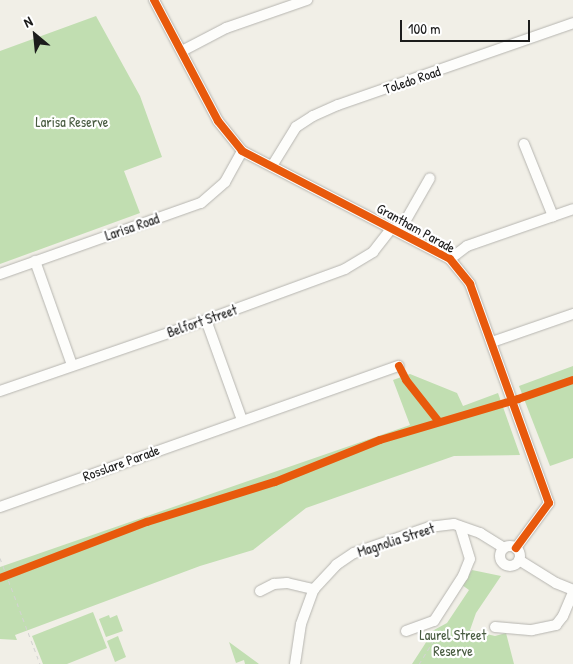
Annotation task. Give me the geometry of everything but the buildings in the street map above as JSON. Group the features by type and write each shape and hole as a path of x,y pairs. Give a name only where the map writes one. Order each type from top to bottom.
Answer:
{"street":[{"name":"Grantham Parade","path":"154,0 218,121 242,152 450,259 470,284 549,503 516,548"},
{"path":"182,51 226,28 307,0"},
{"name":"Toledo Road","path":"272,166 296,126 313,116 348,102 573,24"},
{"path":"524,144 553,216"},
{"name":"Larisa Road","path":"0,274 201,202 214,193 224,182 242,152"},
{"name":"Belfort Street","path":"0,391 206,320 345,269 373,252 391,229 402,228 430,178"},
{"path":"450,259 467,246 573,209"},
{"path":"35,260 72,365"},
{"path":"492,342 573,314"},
{"path":"206,320 242,420"},
{"name":"Rosslare Parade","path":"0,507 399,366"},
{"name":"Magnolia Street","path":"295,664 301,624 314,589 336,565 354,553 429,527 454,524 480,533 504,548"},
{"path":"406,631 434,621 463,576 470,558 460,526"},
{"path":"504,548 516,548 520,553 519,560 515,565 504,564 500,555 504,548"},
{"path":"495,627 532,630 556,625 563,616 573,592 519,560"},
{"path":"260,591 274,584 287,582 314,589"}],"path":[{"path":"0,558 3,577 40,664"},
{"path":"3,577 16,573"},
{"path":"419,664 432,643"}],"green space":[{"name":"Larisa Reserve","path":"96,16 140,96 162,157 124,171 140,213 0,264 0,51"},
{"path":"573,366 573,458 550,466 519,386"},
{"path":"410,374 457,393 463,406 498,393 520,455 454,456 306,508 253,550 200,566 15,635 17,640 0,639 0,567 410,425 393,380"},
{"name":"Laurel Street Reserve","path":"472,570 501,576 476,613 470,630 495,636 506,633 514,664 412,664 434,630 447,623 469,590 462,585"},
{"path":"93,612 107,648 67,664 43,664 32,636"},
{"path":"109,615 110,618 117,615 123,631 106,637 99,619"},
{"path":"118,636 126,657 115,662 107,641"},
{"path":"229,642 259,664 245,664 244,660 236,663"}],"cycle path":[{"path":"154,0 218,121 242,151 450,259 470,284 549,503 516,548"},
{"path":"399,366 406,380 439,422"},
{"path":"0,578 147,522 275,482 380,440 518,399 573,380"}]}
